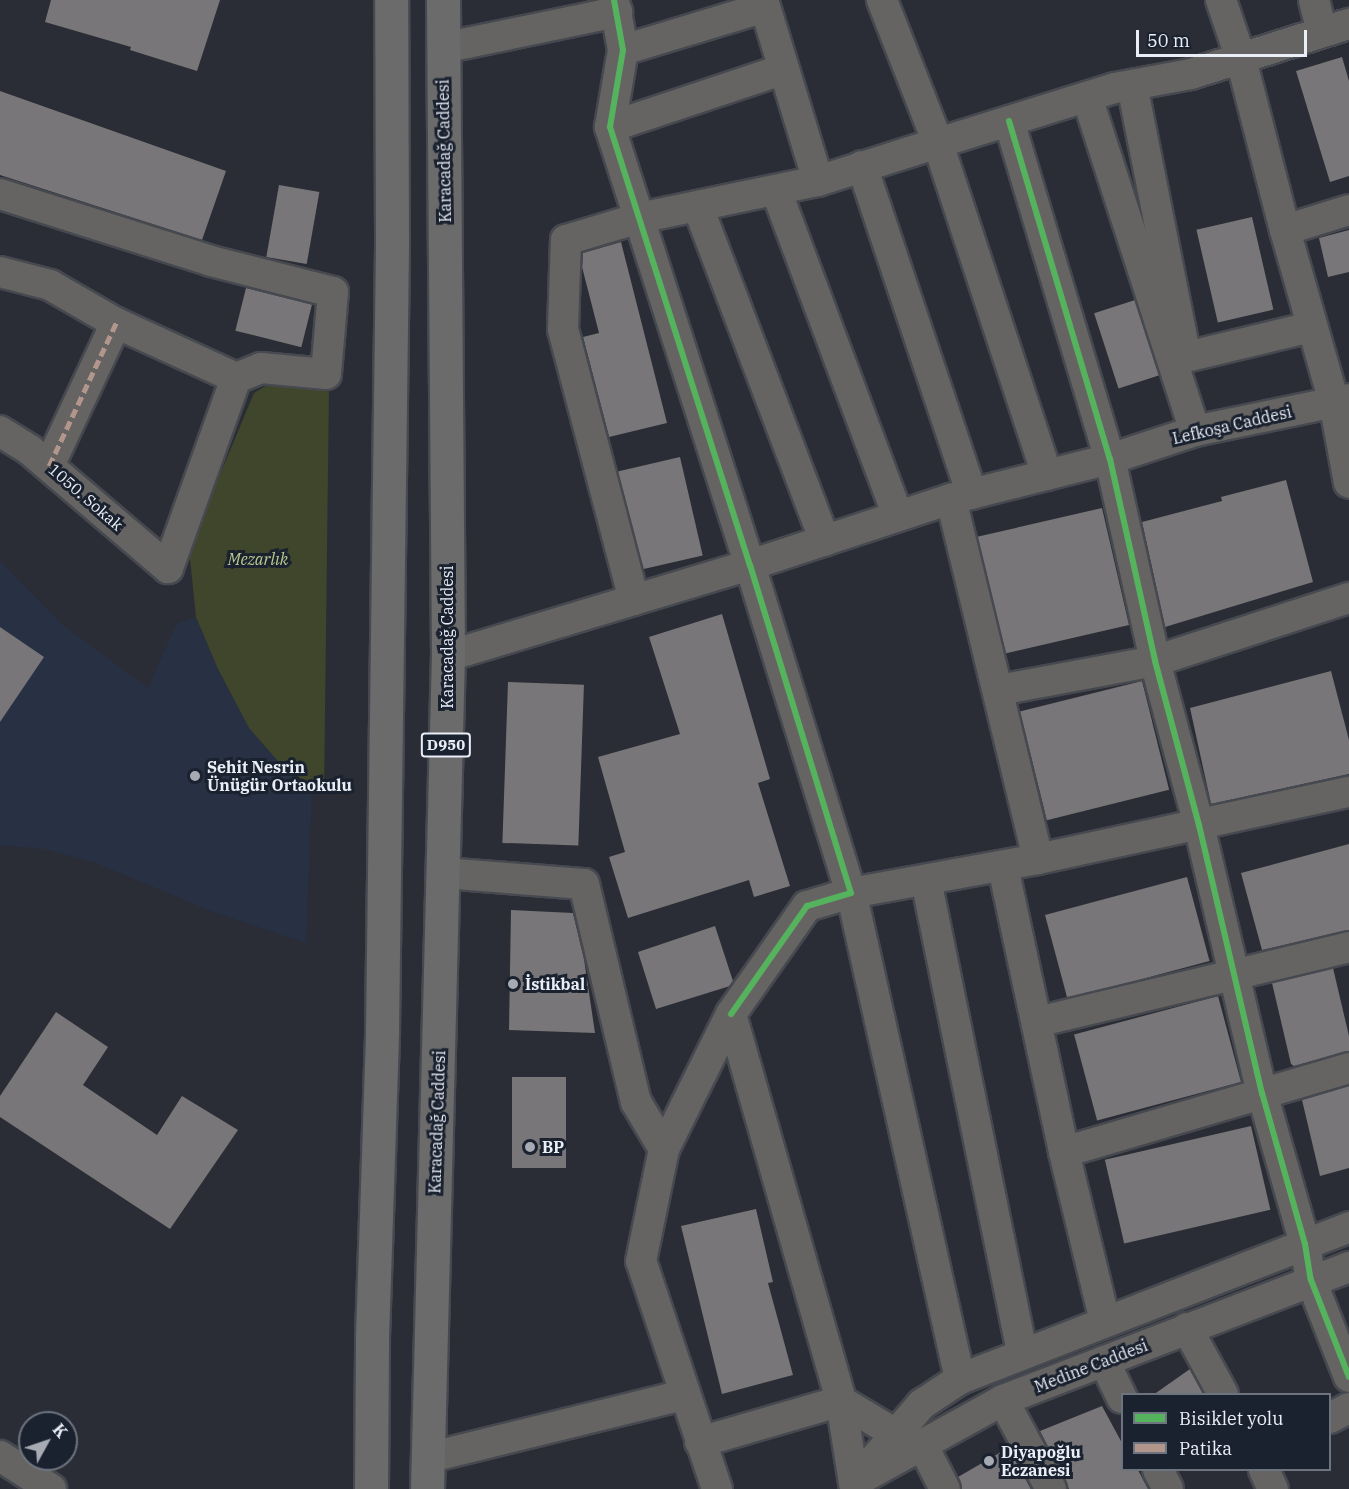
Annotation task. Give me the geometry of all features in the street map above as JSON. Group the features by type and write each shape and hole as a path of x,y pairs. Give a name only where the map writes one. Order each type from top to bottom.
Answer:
{"highway":[{"path":"371,1489 372,1337 382,1030 391,264 391,0"},
{"name":"Karacadağ Caddesi","path":"427,1474 448,656 443,0"}],"street":[{"path":"882,0 938,143 1047,475"},
{"path":"1221,0 1241,59 1311,327 1341,400 1349,483"},
{"path":"633,600 563,329 566,240 639,218 818,180 1087,97 1132,85 1191,74 1336,28 1314,0"},
{"path":"623,50 764,3 818,180"},
{"path":"443,48 615,6 623,50 610,127 750,565 851,893 960,1379"},
{"path":"610,127 784,69"},
{"path":"1132,85 1186,357 1311,327"},
{"path":"1087,97 1195,431"},
{"path":"1009,121 1110,459 1155,661 1199,825 1262,1093 1305,1244 1311,1280 1349,1377"},
{"path":"862,166 962,497 999,690 1038,859"},
{"path":"776,190 898,516"},
{"path":"0,194 211,261 333,292 326,374 261,368 236,378 116,323 50,285 0,272"},
{"path":"698,207 825,541"},
{"path":"1285,230 1349,210"},
{"path":"49,466 116,323"},
{"name":"1050. Sokak","path":"0,431 49,466 168,568 236,378"},
{"name":"Lefkoşa Caddesi","path":"448,656 750,565 962,497 1110,459 1195,431 1341,400"},
{"path":"999,690 1155,661 1349,598"},
{"path":"717,1489 641,1261 664,1149 731,1014 807,906 851,893 1003,867 1349,792"},
{"path":"1003,867 1064,1152 1105,1322"},
{"path":"443,873 584,884 636,1102 664,1149"},
{"path":"926,880 1022,1353"},
{"path":"1037,1023 1349,946"},
{"path":"731,1014 841,1401 849,1486"},
{"path":"1064,1152 1349,1068"},
{"path":"849,1486 922,1404 960,1379 1349,1227"},
{"name":"Medine Caddesi","path":"849,1486 1003,1400 1349,1267"},
{"path":"1187,1328 1223,1393"},
{"path":"1104,1361 1121,1396"},
{"path":"427,1474 684,1395"},
{"path":"1003,1400 1051,1489"},
{"path":"700,1442 841,1401 894,1433 923,1446 945,1489"},
{"path":"1331,1417 1349,1408"},
{"path":"0,1456 51,1489"},
{"path":"1159,1471 1168,1489"},
{"path":"1264,1471 1273,1489"}],"shaded area":[{"name":"Şehit Nesrin Ünügür Ortaokulu","path":"0,561 64,626 148,688 177,623 196,617 218,669 249,728 283,767 312,786 306,943 211,911 96,863 45,849 0,845"}],"green space":[{"name":"Mezarlık","path":"282,376 329,389 324,793 283,767 249,728 218,669 196,617 189,549 254,393"}],"building":[{"path":"51,0 220,0 197,71 130,50 131,47 45,22"},
{"path":"1342,57 1349,81 1349,176 1330,182 1296,71"},
{"path":"0,91 226,171 202,240 0,175"},
{"path":"279,185 319,192 307,264 266,257"},
{"path":"1252,217 1273,310 1218,322 1196,230"},
{"path":"1349,230 1349,272 1328,277 1319,238"},
{"path":"621,242 667,423 609,437 583,337 599,333 582,267 583,253"},
{"path":"246,288 312,304 301,347 235,331"},
{"path":"1135,300 1159,375 1119,388 1094,313"},
{"path":"680,457 703,555 640,570 618,471"},
{"path":"1286,480 1313,582 1165,627 1142,522 1222,501 1221,497"},
{"path":"1102,508 1129,625 1004,654 977,537"},
{"path":"722,614 770,779 758,783 790,886 754,897 749,880 628,918 609,857 625,852 598,757 680,734 649,637"},
{"path":"0,627 44,657 0,722"},
{"path":"1331,671 1349,740 1349,774 1211,804 1190,708"},
{"path":"1142,681 1169,790 1047,820 1020,711"},
{"path":"508,682 584,685 578,846 502,843"},
{"path":"1349,844 1349,930 1262,950 1241,873"},
{"path":"1187,877 1210,961 1068,999 1045,915"},
{"path":"511,910 573,913 584,959 595,1033 509,1030"},
{"path":"715,926 733,981 730,986 656,1009 638,952"},
{"path":"1333,968 1349,1036 1349,1051 1294,1066 1291,1064 1272,983"},
{"path":"1218,996 1241,1082 1097,1121 1074,1035"},
{"path":"56,1012 108,1047 83,1085 157,1135 182,1096 238,1130 170,1229 0,1117 0,1096"},
{"path":"512,1077 566,1077 566,1168 512,1168"},
{"path":"1349,1086 1349,1168 1320,1176 1302,1100"},
{"path":"1251,1126 1270,1210 1124,1244 1105,1160"},
{"path":"756,1209 773,1282 768,1283 793,1375 722,1394 681,1226"},
{"path":"1190,1369 1203,1393 1156,1393"},
{"path":"1102,1406 1121,1441 1121,1471 1139,1471 1148,1489 1069,1489 1040,1431"},
{"path":"1008,1448 1031,1489 962,1489 958,1477"}],"marked path":[{"path":"49,466 116,323"}],"cycle path":[{"path":"614,0 623,50 610,127 750,565 851,893 807,906 731,1014"},
{"path":"1009,121 1110,459 1155,661 1199,825 1262,1093 1305,1244 1311,1280 1349,1377"}],"place":[{"name":"Şehit Nesrin Ünügür Ortaokulu","path":"195,776"},
{"name":"İstikbal","path":"513,984"},
{"name":"BP","path":"530,1147"},
{"name":"Diyapoğlu Eczanesi","path":"989,1461"}]}
